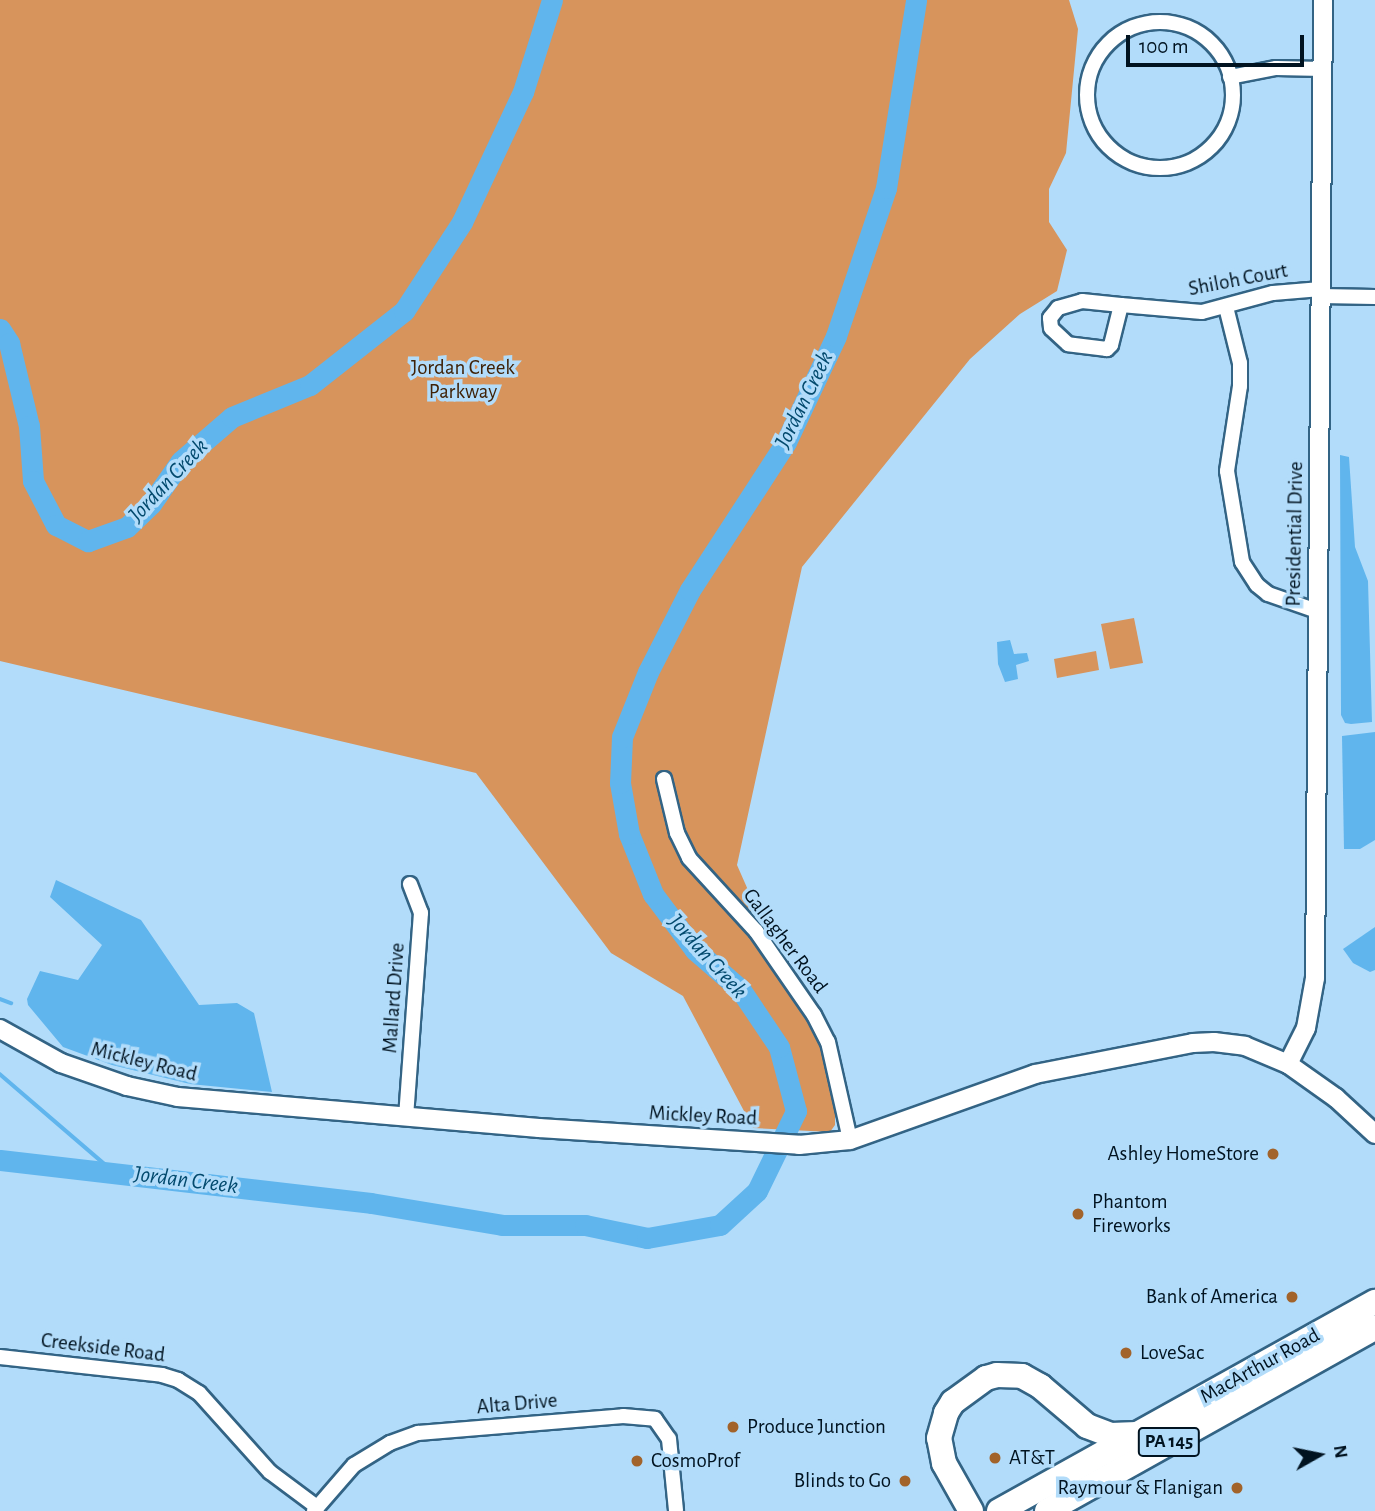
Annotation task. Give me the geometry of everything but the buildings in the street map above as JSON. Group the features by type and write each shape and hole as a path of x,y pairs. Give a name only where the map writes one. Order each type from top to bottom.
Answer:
{"highway":[{"name":"MacArthur Road","path":"999,1511 1375,1302"},
{"name":"MacArthur Road","path":"1047,1511 1375,1328"},
{"path":"971,1511 944,1464 940,1438 946,1413 953,1402 986,1378 997,1375 1022,1376 1041,1385 1087,1426 1111,1435 1138,1434"}],"street":[{"name":"Presidential Drive","path":"1288,1063 1306,1028 1315,988 1323,0"},
{"path":"1167,20 1196,30 1218,50 1230,77 1233,104 1225,130 1206,153 1179,167 1152,169 1126,160 1105,143 1092,118 1088,86 1097,58 1116,35 1140,23 1167,20"},
{"path":"1230,77 1276,68 1323,69"},
{"name":"Shiloh Court","path":"1121,305 1111,345 1102,350 1068,344 1060,340 1050,325 1053,313 1069,303 1121,305 1185,312 1226,307 1273,293 1375,297"},
{"path":"1226,307 1240,363 1240,386 1227,471 1242,562 1248,574 1268,594 1317,611"},
{"name":"Gallagher Road","path":"664,779 677,833 689,858 756,931 823,1033 850,1140"},
{"name":"Mallard Drive","path":"406,1117 421,913 410,884"},
{"name":"Mickley Road","path":"0,1030 61,1063 152,1092 204,1100 733,1141 822,1145 850,1140 1035,1074 1194,1042 1245,1046 1288,1063 1336,1098 1375,1134"},
{"name":"Creekside Road","path":"0,1357 162,1375 178,1380 199,1393 270,1472 316,1509"},
{"name":"Alta Drive","path":"316,1509 354,1465 390,1443 418,1433 646,1416 654,1419 669,1439 676,1511"}],"green space":[{"name":"Jordan Creek Parkway","path":"0,0 1069,0 1078,29 1066,153 1049,189 1049,222 1067,250 1057,291 1020,314 970,359 802,567 737,865 767,933 826,1025 840,1055 848,1110 835,1115 835,1125 830,1132 753,1128 683,996 611,953 476,773 0,661"},
{"path":"1134,618 1143,663 1110,669 1101,624"},
{"path":"1096,651 1099,670 1057,678 1054,659"}],"water":[{"path":"1340,455 1349,457 1355,547 1368,581 1372,722 1351,724 1345,723 1341,715"},
{"path":"1010,640 1014,654 1027,653 1029,661 1016,665 1018,679 1005,682 998,664 997,642"},
{"path":"1375,732 1375,840 1360,849 1344,849 1342,736"},
{"path":"56,880 141,920 199,1005 237,1003 254,1013 272,1092 190,1084 112,1065 63,1047 28,1005 27,999 40,971 78,980 102,945 50,897"},
{"path":"1375,927 1375,970 1370,972 1353,963 1343,949"}],"waterway":[{"name":"Jordan Creek","path":"0,329 9,343 29,426 33,481 56,525 88,541 127,527 151,504 181,461 232,417 310,385 404,311 462,222 523,92 552,0"},
{"name":"Jordan Creek","path":"0,1160 371,1203 502,1225 585,1225 647,1238 720,1225 757,1191 796,1111 779,1047 740,989 695,950 653,894 629,834 620,783 622,737 648,672 690,590 786,442 836,336 886,188 916,0"},
{"path":"0,999 11,1003"},
{"path":"0,1074 115,1173"}],"place":[{"name":"Ashley HomeStore","path":"1273,1154"},
{"name":"Phantom Fireworks","path":"1078,1214"},
{"name":"Bank of America","path":"1292,1297"},
{"name":"LoveSac","path":"1126,1353"},
{"name":"Produce Junction","path":"733,1427"},
{"name":"AT&T","path":"995,1458"},
{"name":"CosmoProf","path":"637,1461"},
{"name":"Blinds to Go","path":"905,1481"},
{"name":"Raymour & Flanigan","path":"1237,1488"}]}
